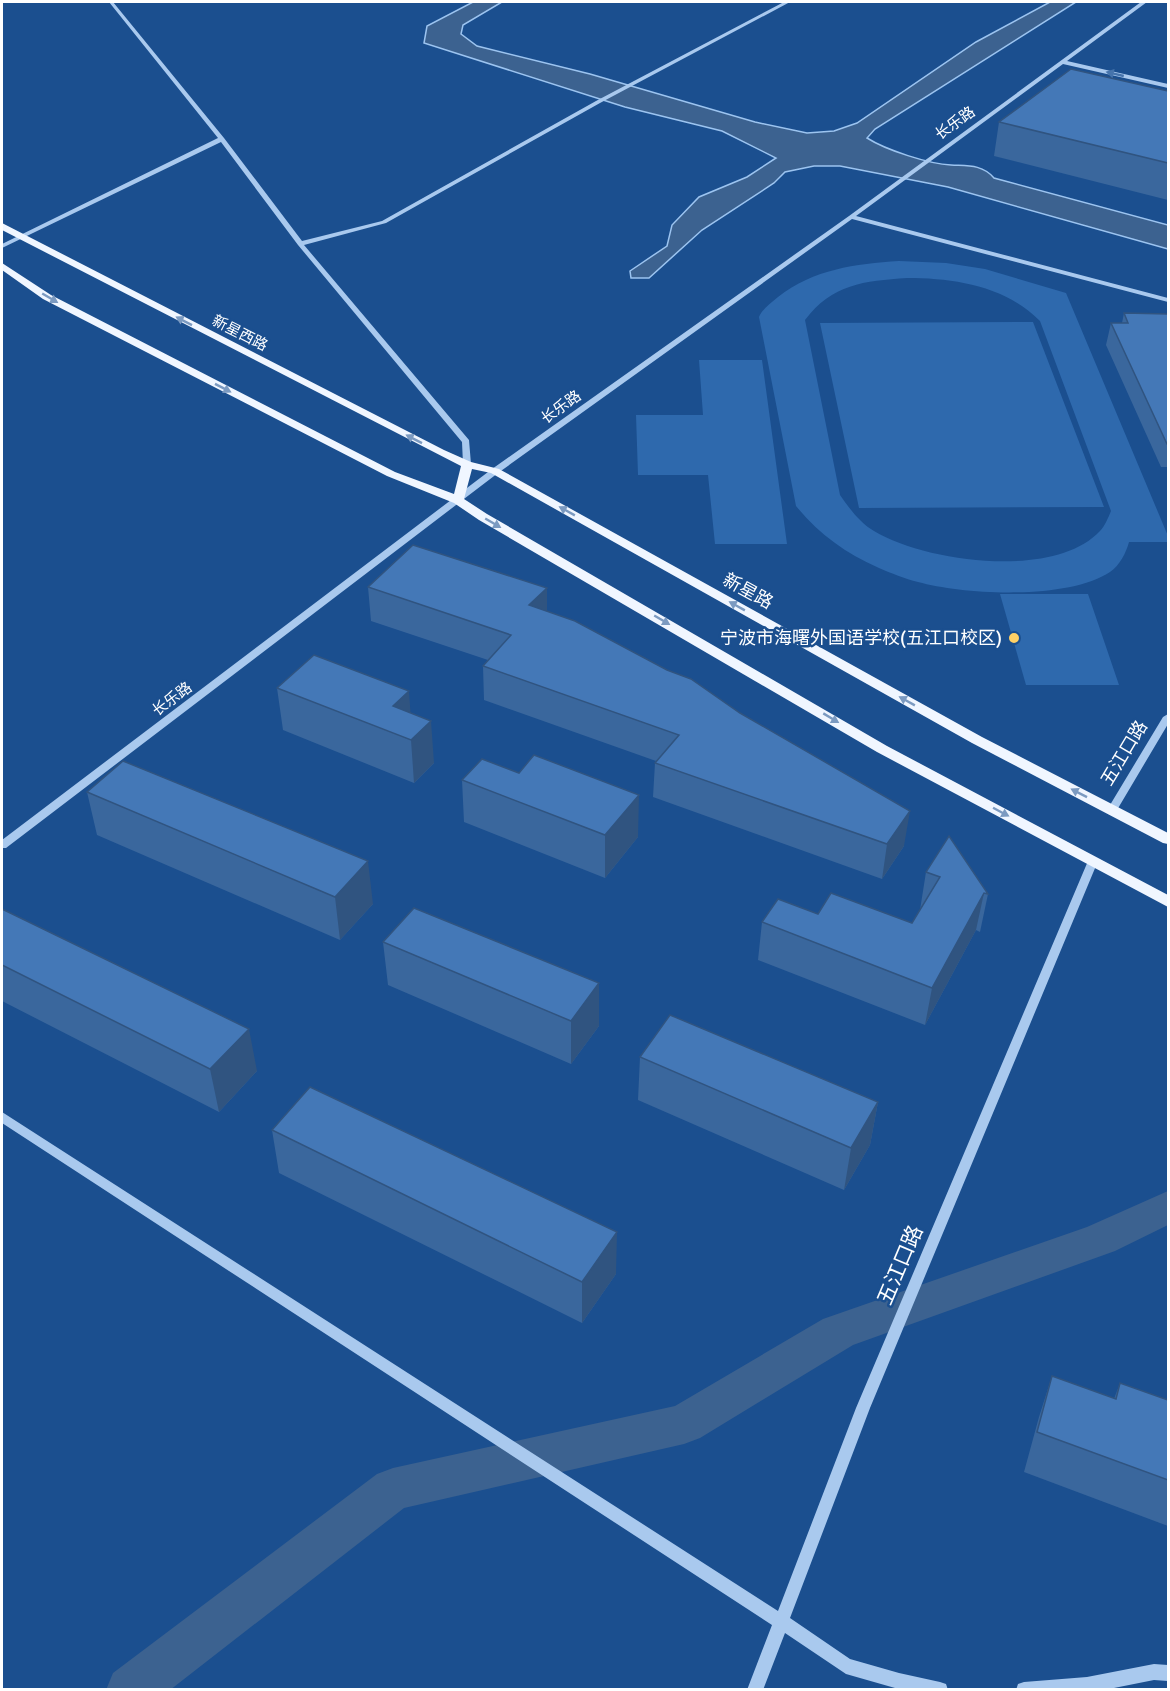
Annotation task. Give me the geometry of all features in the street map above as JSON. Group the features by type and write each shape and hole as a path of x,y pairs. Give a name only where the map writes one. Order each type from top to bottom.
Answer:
{"main road":[{"name":"新星西路","path":"2,226 467,464"},
{"path":"2,266 47,297 380,469 458,500 483,517 882,748 1168,902"},
{"name":"新星路","path":"467,464 495,471 977,740 1168,839"},
{"path":"458,500 467,464"}],"street":[{"path":"111,2 222,139 300,244 466,442 467,464"},
{"path":"300,244 384,222 598,102 787,2"},
{"name":"长乐路","path":"2,845 495,471 851,217 1144,2"},
{"path":"1062,62 1168,86"},
{"path":"1049,71 1060,73"},
{"path":"2,246 222,139"},
{"path":"851,217 1168,300"},
{"name":"五江口路","path":"1112,810 1168,717"},
{"name":"五江口路","path":"755,1689 863,1408 1093,861"},
{"path":"2,1117 782,1622 846,1666 899,1681 940,1689"},
{"path":"1024,1689 1087,1684 1154,1672 1168,1673"}],"shaded area":[{"path":"473,2 502,2 463,25 461,34 477,46 590,74 755,122 807,133 834,131 857,123 976,42 1050,2 1076,2 875,129 867,138 896,152 920,159 979,168 994,178 1168,225 1168,249 948,187 840,166 814,166 785,172 774,183 702,230 649,278 631,278 630,271 667,246 672,225 699,197 747,177 776,158 722,131 625,107 424,43 427,26"},
{"path":"883,262 946,263 985,269 1066,293 1168,536 1168,542 1129,542 1117,566 1092,581 1043,591 988,592 938,586 898,576 855,556 833,542 814,525 796,506 759,317 765,308 778,297 806,280 851,266","holes":["925,278 961,282 995,292 1026,309 1040,321 1111,511 1100,531 1079,546 1053,556 1022,561 956,558 897,542 874,531 855,515 840,495 805,320 826,299 850,287 877,281"]},
{"path":"1033,322 1104,507 859,508 820,323"},
{"path":"699,360 762,360 787,544 715,544 708,475 638,475 636,415 703,415"},
{"path":"1000,594 1088,594 1119,685 1026,685"}],"building":[{"path":"1071,69 1168,91 1168,163 999,122"},
{"path":"1124,313 1168,314 1168,444 1111,323 1128,323"},
{"path":"413,545 547,588 529,605 575,621 667,670 691,679 740,713 910,811 887,844 655,763 679,735 483,666 511,635 368,587"},
{"path":"314,655 409,691 393,706 431,721 411,740 277,688"},
{"path":"534,755 639,795 605,835 462,780 482,759 519,773"},
{"path":"123,761 368,861 335,897 87,792"},
{"path":"949,836 988,894 984,893 932,988 762,922 778,899 818,914 831,893 912,923 940,877 926,872"},
{"path":"414,908 599,983 571,1021 383,942"},
{"path":"2,909 249,1029 210,1069 2,965"},
{"path":"670,1015 878,1102 851,1148 640,1057"},
{"path":"310,1087 617,1232 582,1282 272,1130"},
{"path":"1052,1376 1116,1399 1120,1383 1168,1400 1168,1480 1037,1432"}],"waterway":[{"path":"130,1690 393,1489 684,1424 838,1332 1101,1239 1168,1207"}],"place":[{"name":"宁波市海曙外国语学校(五江口校区)","path":"1014,638"}]}
